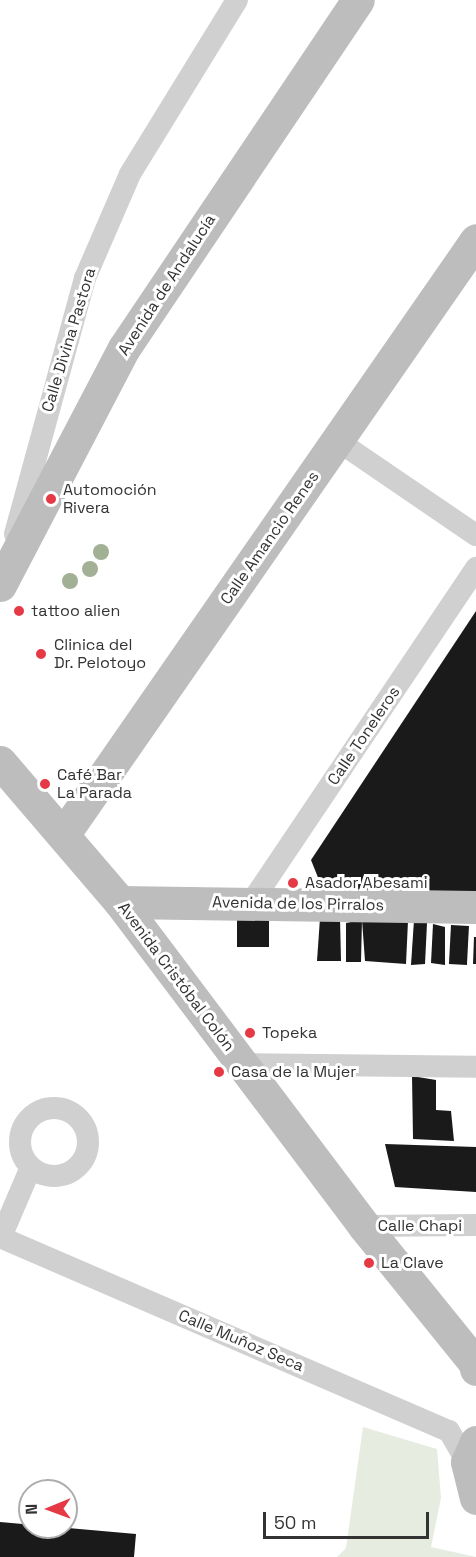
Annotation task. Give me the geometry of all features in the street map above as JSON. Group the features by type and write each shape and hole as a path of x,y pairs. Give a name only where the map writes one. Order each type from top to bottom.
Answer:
{"main road":[{"name":"Avenida de Andalucía","path":"3,577 124,348 358,0"},
{"name":"Calle Amancio Renes","path":"63,835 476,240"},
{"name":"Avenida Cristóbal Colón","path":"0,762 120,902 364,1226 475,1363 476,1369"},
{"name":"Avenida de los Pirralos","path":"120,902 476,907"},
{"path":"471,1452 476,1498"}],"street":[{"name":"Calle Divina Pastora","path":"3,577 85,278 130,174 237,0"},
{"path":"338,441 476,535"},
{"name":"Calle Toneleros","path":"251,903 476,568"},
{"path":"242,1064 476,1067"},
{"path":"0,1237 31,1167"},
{"name":"Calle Chapi","path":"364,1226 476,1225"},
{"name":"Calle Muñoz Seca","path":"0,1237 449,1431 471,1452"}],"shaded area":[{"path":"363,1427 437,1449 441,1498 431,1547 476,1557 337,1557 346,1548"}],"building":[{"path":"476,611 476,894 323,890 311,860"},
{"path":"320,918 340,918 341,961 317,961"},
{"path":"237,919 269,919 269,947 237,947"},
{"path":"362,920 408,921 406,964 365,961"},
{"path":"362,920 361,962 346,962 346,923"},
{"path":"414,920 427,923 425,964 411,965"},
{"path":"433,924 445,927 445,965 431,963"},
{"path":"451,925 469,926 467,965 449,964"},
{"path":"474,937 476,937 476,964 473,964"},
{"path":"412,1076 436,1080 436,1110 451,1111 454,1141 413,1139"},
{"path":"385,1144 476,1147 476,1192 395,1187"},
{"path":"0,1522 18,1524 18,1539 78,1539 78,1529 136,1534 134,1557 0,1557"}],"place":[{"name":"Automoción Rivera","path":"51,499"},
{"name":"tattoo alien","path":"19,611"},
{"name":"Clinica del Dr. Pelotoyo","path":"41,654"},
{"name":"Café Bar La Parada","path":"45,784"},
{"name":"Asador Abesami","path":"293,883"},
{"name":"Topeka","path":"250,1033"},
{"name":"Casa de la Mujer","path":"219,1072"},
{"name":"La Clave","path":"369,1263"}]}
